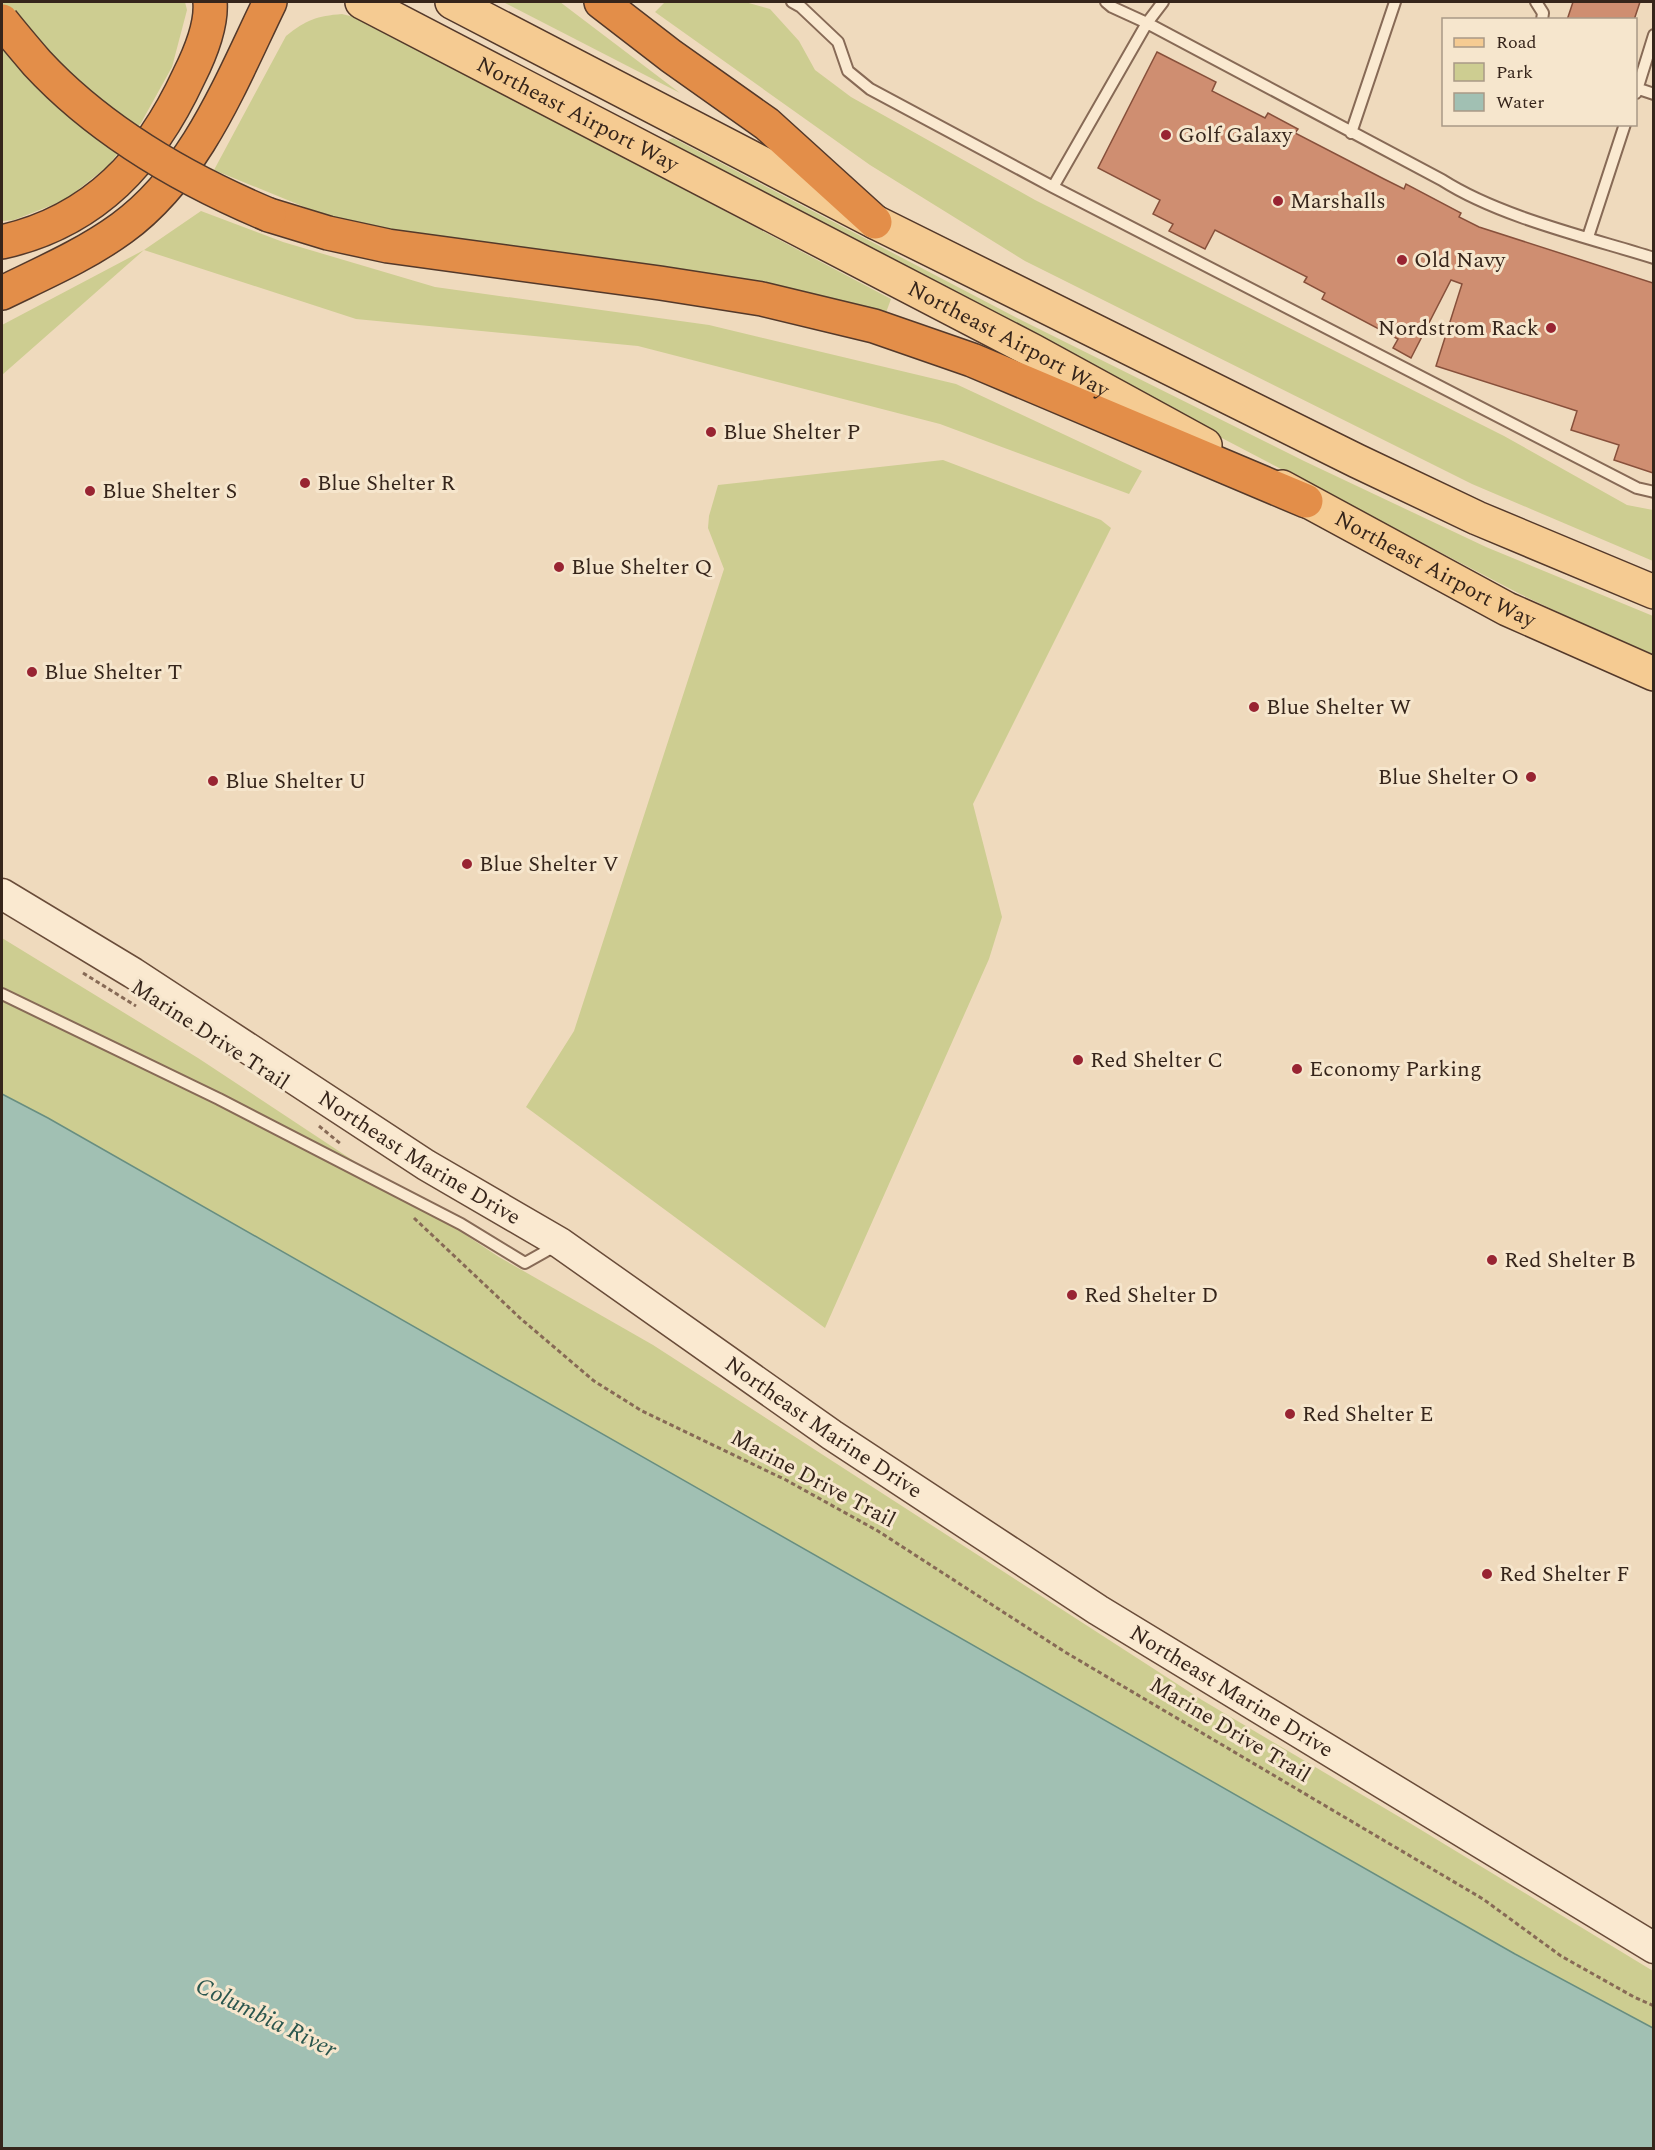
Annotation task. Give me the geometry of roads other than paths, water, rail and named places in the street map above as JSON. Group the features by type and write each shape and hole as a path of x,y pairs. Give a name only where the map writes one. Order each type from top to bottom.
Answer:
{"highway":[{"path":"2,242 58,223 93,203 116,183 142,153 165,122 197,60 204,37 210,2"},
{"path":"2,293 97,245 147,207 167,187 203,136 270,2"},
{"path":"601,2 767,124 875,222"},
{"path":"2,21 38,63 71,96 127,140 192,180 270,215 328,233 388,246 739,296 823,312 874,326 972,360 1306,501"}],"main road":[{"name":"Northeast Airport Way","path":"362,2 1023,345 1507,609 1653,674"},
{"name":"Northeast Airport Way","path":"452,2 875,222 1432,498 1653,592"},
{"name":"Northeast Marine Drive","path":"2,894 133,973 426,1165 560,1243 832,1435 1098,1610 1653,1948"}],"lane":[{"path":"792,2 801,7 838,42 848,71 870,89 1053,187 1637,488 1653,492"},
{"path":"1106,2 1459,191 1516,214 1653,258"},
{"path":"1053,187 1147,23 1164,2"},
{"path":"1351,133 1395,2"},
{"path":"1536,2 1543,13 1542,18"},
{"path":"1637,87 1653,35"},
{"path":"1637,90 1653,94"},
{"path":"1588,237 1624,126"},
{"path":"2,994 219,1099 461,1224 525,1263 560,1243"}],"water":[{"name":"Columbia River","path":"2,1094 48,1118 1515,1954 1653,2028 1653,2148 2,2148"}],"place":[{"name":"Golf Galaxy","path":"1166,135"},
{"name":"Marshalls","path":"1278,201"},
{"name":"Old Navy","path":"1402,260"},
{"name":"Nordstrom Rack","path":"1551,328"},
{"name":"Blue Shelter P","path":"711,432"},
{"name":"Blue Shelter R","path":"305,483"},
{"name":"Blue Shelter S","path":"90,491"},
{"name":"Blue Shelter Q","path":"559,567"},
{"name":"Blue Shelter T","path":"32,672"},
{"name":"Blue Shelter W","path":"1254,707"},
{"name":"Blue Shelter O","path":"1531,777"},
{"name":"Blue Shelter U","path":"213,781"},
{"name":"Blue Shelter V","path":"467,864"},
{"name":"Red Shelter C","path":"1078,1060"},
{"name":"Economy Parking","path":"1297,1069"},
{"name":"Red Shelter B","path":"1492,1260"},
{"name":"Red Shelter D","path":"1072,1295"},
{"name":"Red Shelter E","path":"1290,1414"},
{"name":"Red Shelter F","path":"1487,1574"}]}
